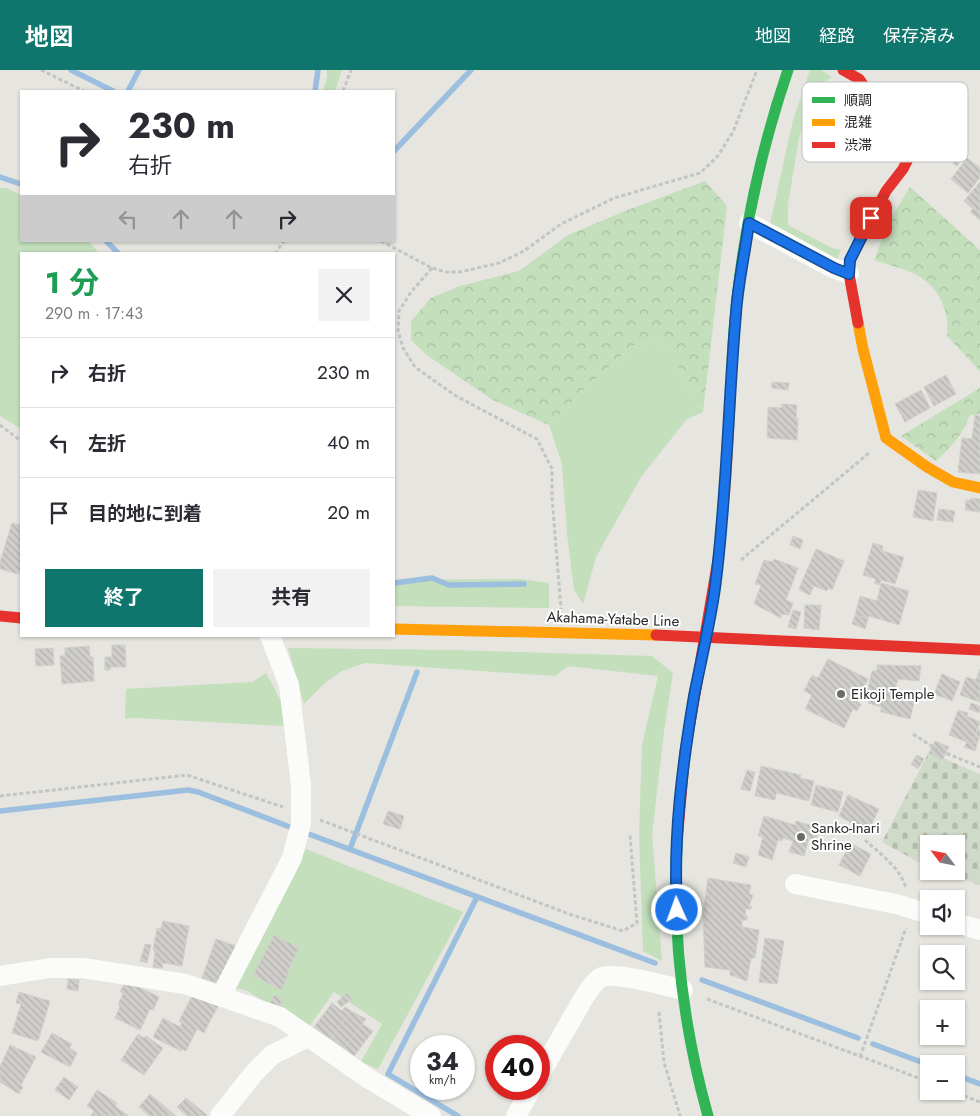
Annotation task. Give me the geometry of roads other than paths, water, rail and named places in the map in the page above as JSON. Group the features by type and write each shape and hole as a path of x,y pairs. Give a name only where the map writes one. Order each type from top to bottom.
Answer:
{"street":[{"path":"708,1116 689,1045 676,894 676,841 685,752 706,637 718,556 727,459 736,311 749,223 769,130 788,70"},
{"path":"843,70 861,82"},
{"path":"906,162 886,192 850,260 849,274 863,349 886,438 927,467 953,482 980,488"},
{"path":"749,223 849,274"},
{"path":"0,616 20,618"},
{"name":"Akahama-Yatabe Line","path":"395,629 706,637 980,650"},
{"path":"221,996 292,858 301,824 301,785 289,685 270,637"},
{"path":"796,884 919,912"},
{"path":"965,926 980,930"},
{"path":"0,976 50,968 83,968 185,984 280,1018 369,1079 431,1116"},
{"path":"550,1057 594,983 603,977 631,978 683,990"},
{"path":"220,1116 254,1073 272,1055 308,1037"},
{"path":"516,1116 525,1100"}],"waterway":[{"path":"71,70 111,90"},
{"path":"129,90 139,70"},
{"path":"315,90 318,70"},
{"path":"395,150 471,70"},
{"path":"0,177 20,184"},
{"path":"107,242 117,252"},
{"path":"395,583 432,578 449,585 524,584"},
{"path":"350,849 417,672"},
{"path":"0,811 188,790 198,792 290,827"},
{"path":"306,833 655,963"},
{"path":"458,1116 388,1074 477,897"},
{"path":"702,980 858,1038"},
{"path":"873,1044 920,1062"},
{"path":"965,1078 980,1084"}],"place":[{"name":"Eikoji Temple","path":"841,694"},
{"name":"Sanko-Inari Shrine","path":"801,837"}]}
